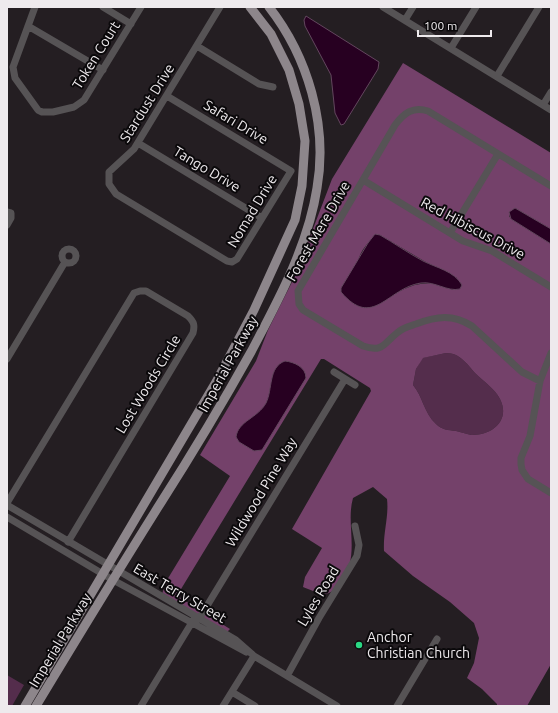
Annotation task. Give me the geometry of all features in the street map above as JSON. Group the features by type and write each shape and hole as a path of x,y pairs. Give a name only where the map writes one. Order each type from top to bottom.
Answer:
{"main road":[{"name":"Imperial Parkway","path":"25,706 216,382 254,310 295,220 302,186 305,141 299,104 289,70 271,34 250,7"},
{"name":"Imperial Parkway","path":"36,706 115,576 219,411 268,320 289,276 309,223 318,187 320,144 314,100 299,56 281,22 269,7"}],"street":[{"name":"Token Court","path":"35,7 13,73 30,99 42,112 53,112 80,104 103,70 141,7"},
{"path":"103,7 131,24"},
{"name":"Stardust Drive","path":"220,7 131,154 113,167 110,172 109,184 112,190 227,261 232,262"},
{"path":"383,7 551,110"},
{"path":"405,20 412,7"},
{"path":"450,48 476,7"},
{"path":"497,76 539,7"},
{"path":"28,26 103,70"},
{"path":"197,46 259,84 273,87"},
{"path":"543,105 551,92"},
{"name":"Safari Drive","path":"167,96 291,171"},
{"name":"Forest Mere Drive","path":"540,381 522,372 478,331 458,319 441,316 430,319 398,332 381,347 369,349 358,344 303,310 298,298 300,284 400,118 404,114 416,109 428,111 551,186"},
{"name":"Tango Drive","path":"138,142 262,218"},
{"path":"450,233 498,154"},
{"name":"Nomad Drive","path":"232,262 237,259 291,171"},
{"name":"Red Hibiscus Drive","path":"363,180 450,233 469,243 492,251 551,287"},
{"path":"7,212 11,213 11,218 7,225"},
{"path":"7,359 66,262"},
{"name":"Lost Woods Circle","path":"7,504 134,293 146,291 188,316 193,321 195,327 193,333 68,542"},
{"path":"551,353 540,381 530,436 521,458 522,470 528,479 551,494"},
{"path":"334,372 355,385"},
{"name":"Wildwood Pine Way","path":"141,706 345,379"},
{"name":"East Terry Street","path":"7,504 68,542 105,570 195,620 254,656"},
{"path":"7,517 105,570"},
{"name":"Lyles Road","path":"287,676 319,618 357,556 359,545 355,526"},
{"path":"397,706 437,639"},
{"path":"223,706 254,656 337,706"},
{"path":"232,692 255,706"}],"shaded area":[{"path":"306,16 379,62 378,69 344,124 341,125 335,113 331,75 305,26 304,20"},
{"path":"403,63 551,153 551,229 515,208 509,216 511,219 551,244 551,664 527,706 497,706 497,704 482,689 467,678 474,663 479,638 474,623 450,602 413,576 384,551 387,499 373,487 353,498 351,509 352,542 350,564 346,574 339,584 332,591 324,594 303,587 305,577 322,548 292,529 371,391 370,388 324,359 321,359 178,594 179,597 230,629 227,632 162,594 167,580 230,476 200,455 256,361 268,330 295,276 332,179","holes":["380,235 424,261 457,278 453,290 431,284 414,285 379,304 358,260 366,245 372,239","451,353 463,360 498,395 503,407 503,414 497,426 492,430 478,435 471,435 445,429 438,426 429,415 413,385 416,369 423,358"]},
{"path":"515,208 551,229 551,244 511,219 509,212"},
{"path":"375,234 380,235 423,261 450,273 459,280 462,285 460,289 455,290 421,283 409,286 380,304 371,307 362,307 352,303 341,292 341,288"},
{"path":"451,353 463,360 498,395 503,407 503,414 497,426 492,430 478,435 471,435 445,429 438,426 429,415 413,385 416,369 422,358"},
{"path":"285,361 296,364 302,368 306,378 262,450 254,451 239,442 236,437 240,427 266,403 273,373 280,364"},
{"path":"7,675 24,685 12,706 7,706"}],"place":[{"name":"Anchor Christian Church","path":"359,645"}]}
